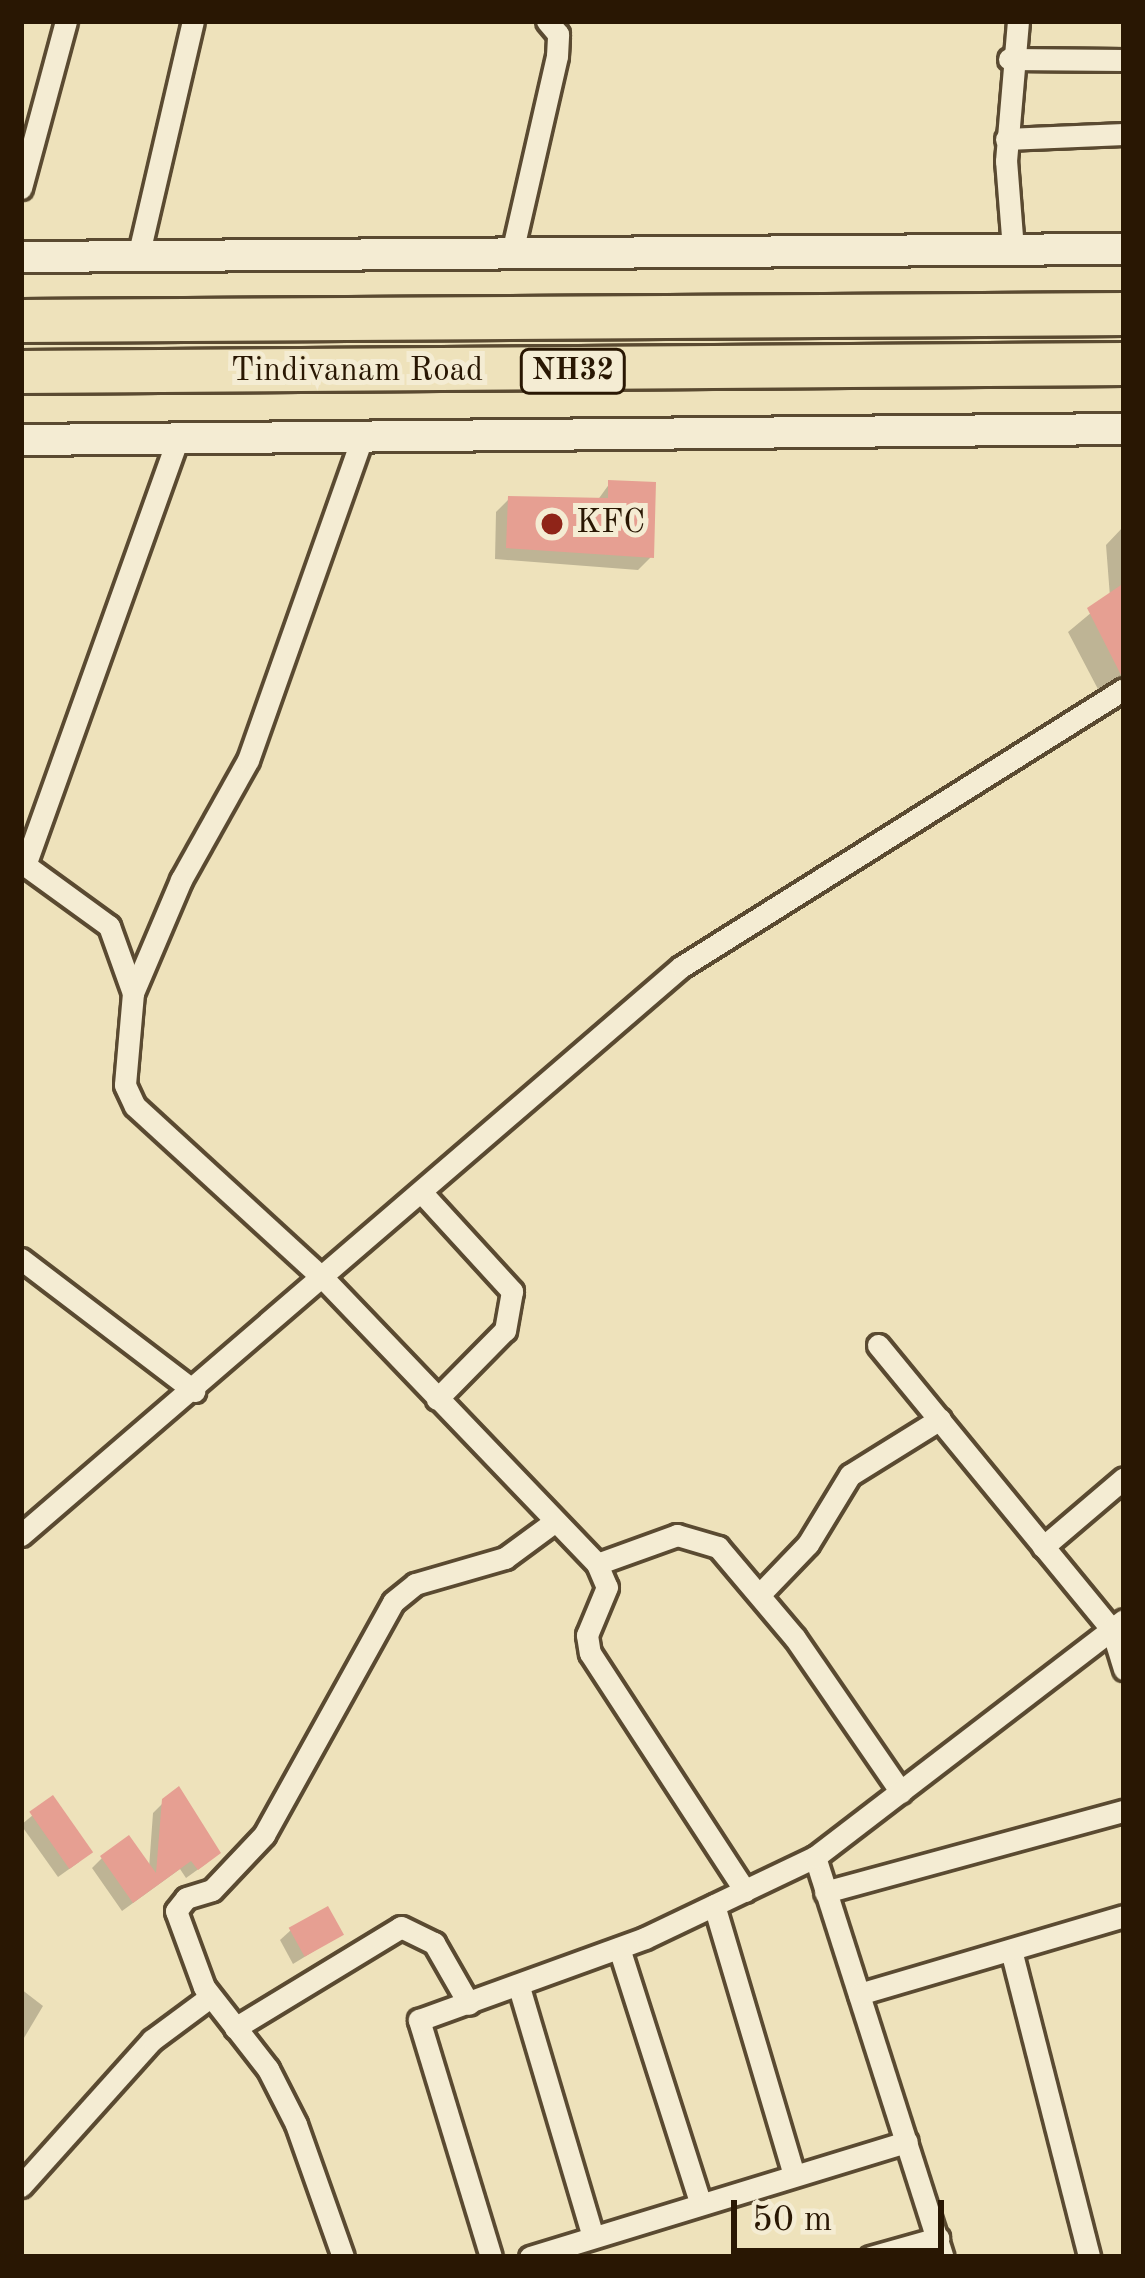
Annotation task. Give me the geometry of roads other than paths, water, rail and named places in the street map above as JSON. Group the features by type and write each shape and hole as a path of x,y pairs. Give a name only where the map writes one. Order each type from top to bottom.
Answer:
{"highway":[{"name":"NH32","path":"21,320 1124,314"},
{"name":"Tindivanam Road","path":"21,372 1124,364"}],"street":[{"path":"21,188 66,21"},
{"path":"138,257 193,21"},
{"path":"512,257 557,56 558,34 547,21"},
{"path":"1013,249 1006,139 1009,59 1018,21"},
{"path":"1009,59 1124,60"},
{"path":"1006,139 1124,134"},
{"path":"21,257 1124,249"},
{"path":"21,440 1124,429"},
{"path":"133,993 109,926 25,865 178,437"},
{"path":"362,438 248,760 181,880 133,993 125,1085 135,1106 325,1280 597,1564 607,1587 587,1635 590,1654 654,1763 745,1891"},
{"path":"21,1534 325,1280 681,967 1124,689"},
{"path":"423,1194 512,1291 505,1330 437,1399"},
{"path":"21,1259 194,1390"},
{"path":"878,1345 1043,1547 1118,1625 1124,1669"},
{"path":"760,1594 808,1544 850,1475 940,1420"},
{"path":"1043,1547 1124,1478"},
{"path":"343,2257 296,2124 211,1997 176,1911 186,1898 212,1890 264,1835 393,1602 416,1584 505,1558 554,1522"},
{"path":"597,1564 659,1538 696,1535 727,1554 901,1792"},
{"path":"491,2257 419,2020 620,1948 815,1857 1118,1625"},
{"path":"825,1892 1124,1811"},
{"path":"815,1857 940,2247 870,2257"},
{"path":"714,1905 794,2175"},
{"path":"859,1994 1124,1916"},
{"path":"235,2028 401,1927 434,1943 469,2004"},
{"path":"620,1948 700,2202"},
{"path":"1011,1950 1089,2257"},
{"path":"519,1987 592,2234"},
{"path":"21,2186 152,2040 211,1997"},
{"path":"530,2257 592,2234 907,2142"}],"place":[{"name":"KFC","path":"552,524"}]}
